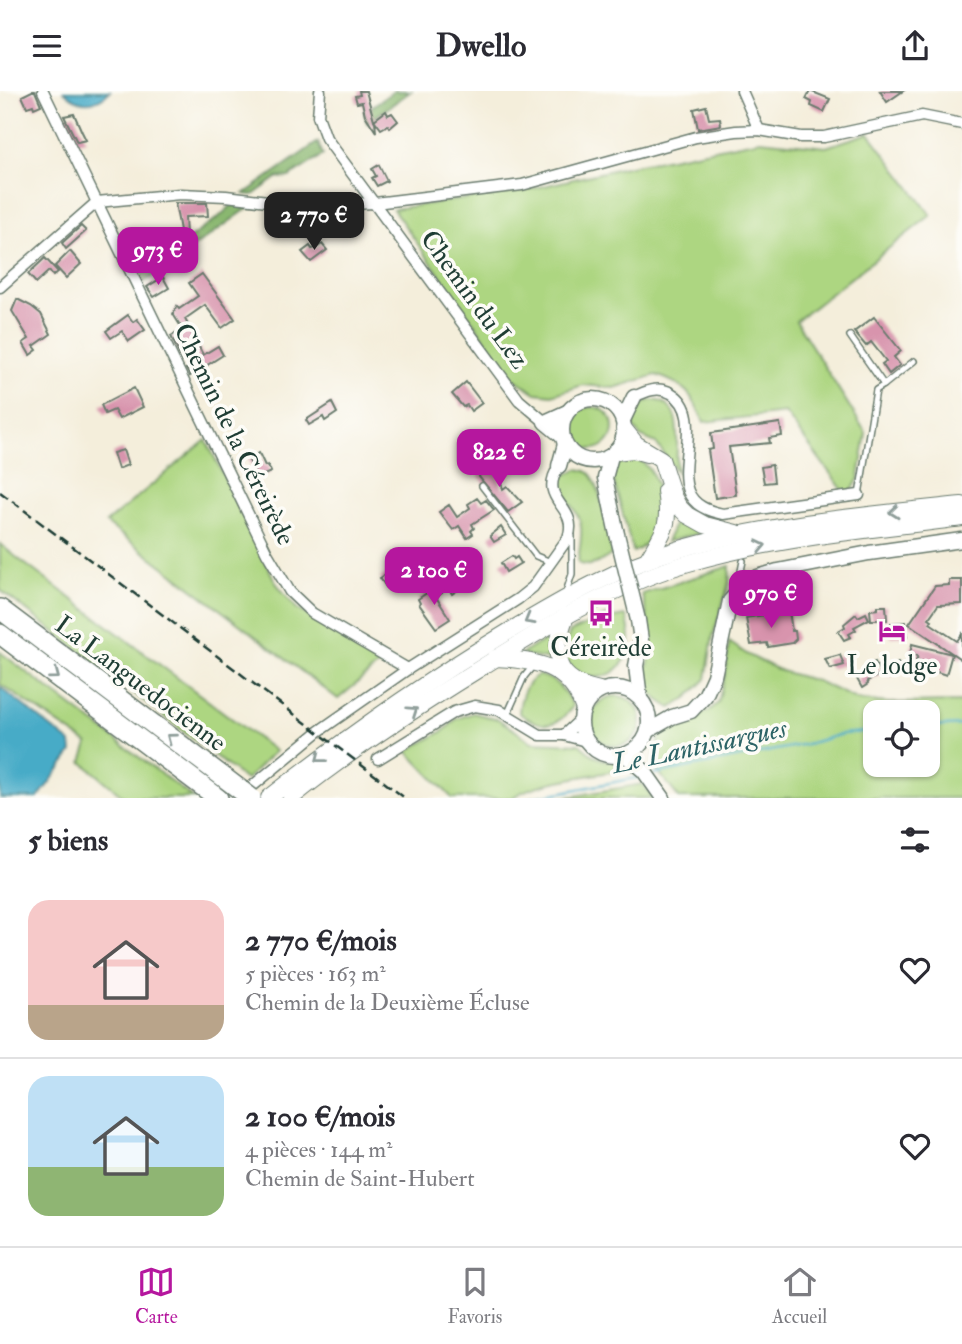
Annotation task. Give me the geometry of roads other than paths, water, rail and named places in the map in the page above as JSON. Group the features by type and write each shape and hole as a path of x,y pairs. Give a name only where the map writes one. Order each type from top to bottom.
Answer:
{"highway":[{"name":"La Languedocienne","path":"0,609 251,798"},
{"name":"La Languedocienne","path":"0,633 214,795"}],"main road":[{"path":"623,424 636,444 661,459 673,496 687,515 712,527 742,534"},
{"path":"613,454 633,450 646,453 659,465 668,521 658,545 647,560"},
{"path":"291,798 380,733 495,658 610,575 678,550 742,534 823,521 962,505"},
{"path":"269,798 334,747 423,686 564,608 718,555 788,541 962,518"},
{"path":"564,608 556,646 560,665 581,685 608,689"},
{"path":"495,658 549,666 578,692 582,714"}],"street":[{"name":"Chemin de la Céreirède","path":"43,91 261,541 290,592 313,613 408,669"},
{"name":"Chemin du Lez","path":"320,91 318,116 326,138 519,400 564,440"},
{"path":"742,91 759,130"},
{"path":"0,287 97,202 180,194 226,196 309,206 376,203 522,185 696,137 736,131 759,130 801,137 824,137 922,116 962,124"},
{"path":"612,405 651,390 669,393 679,400 688,421 685,479 688,492 696,503 709,511 723,513 859,495"},
{"path":"582,714 582,731 586,741 599,753 625,755 641,744 648,731 649,717 642,701 636,666 641,640 638,620 605,478 613,454 623,437 623,424 634,397"},
{"path":"545,422 567,412 574,405 593,398 612,405 623,424"},
{"path":"238,798 319,731 533,587 568,538 571,529 566,511 552,495 551,484 559,466 564,440 562,423 567,412"},
{"path":"564,440 605,478"},
{"path":"559,466 613,454"},
{"path":"648,731 672,717 691,711 705,696 714,676 730,601 758,577 869,553 962,540"},
{"path":"564,735 582,714 590,697 608,689 636,666"},
{"path":"608,689 628,690 672,717"},
{"path":"378,759 464,708 499,710 540,735 564,735 586,741"},
{"path":"641,744 644,771"},
{"path":"625,755 644,771 660,793"}],"lane":[{"path":"850,336 884,385"},
{"path":"859,495 876,390 914,361"},
{"path":"482,486 536,556 551,562"},
{"path":"564,608 572,574 571,529"},
{"path":"743,561 736,595 746,605 788,596 793,587 792,568"},
{"path":"507,715 528,669 537,663"}],"water":[{"path":"64,91 110,91 93,102 81,102"},
{"path":"0,687 71,743 72,752 38,798 0,798"}],"waterway":[{"name":"Le Lantissargues","path":"940,726 962,725"},
{"name":"Le Lantissargues","path":"654,774 811,743 842,734 863,732"},
{"name":"Le Lantissargues","path":"531,798 641,777"}],"railway":[{"path":"0,492 405,798"}],"place":[{"name":"Céreirède","path":"601,613"},
{"name":"Le lodge","path":"892,631"}]}
